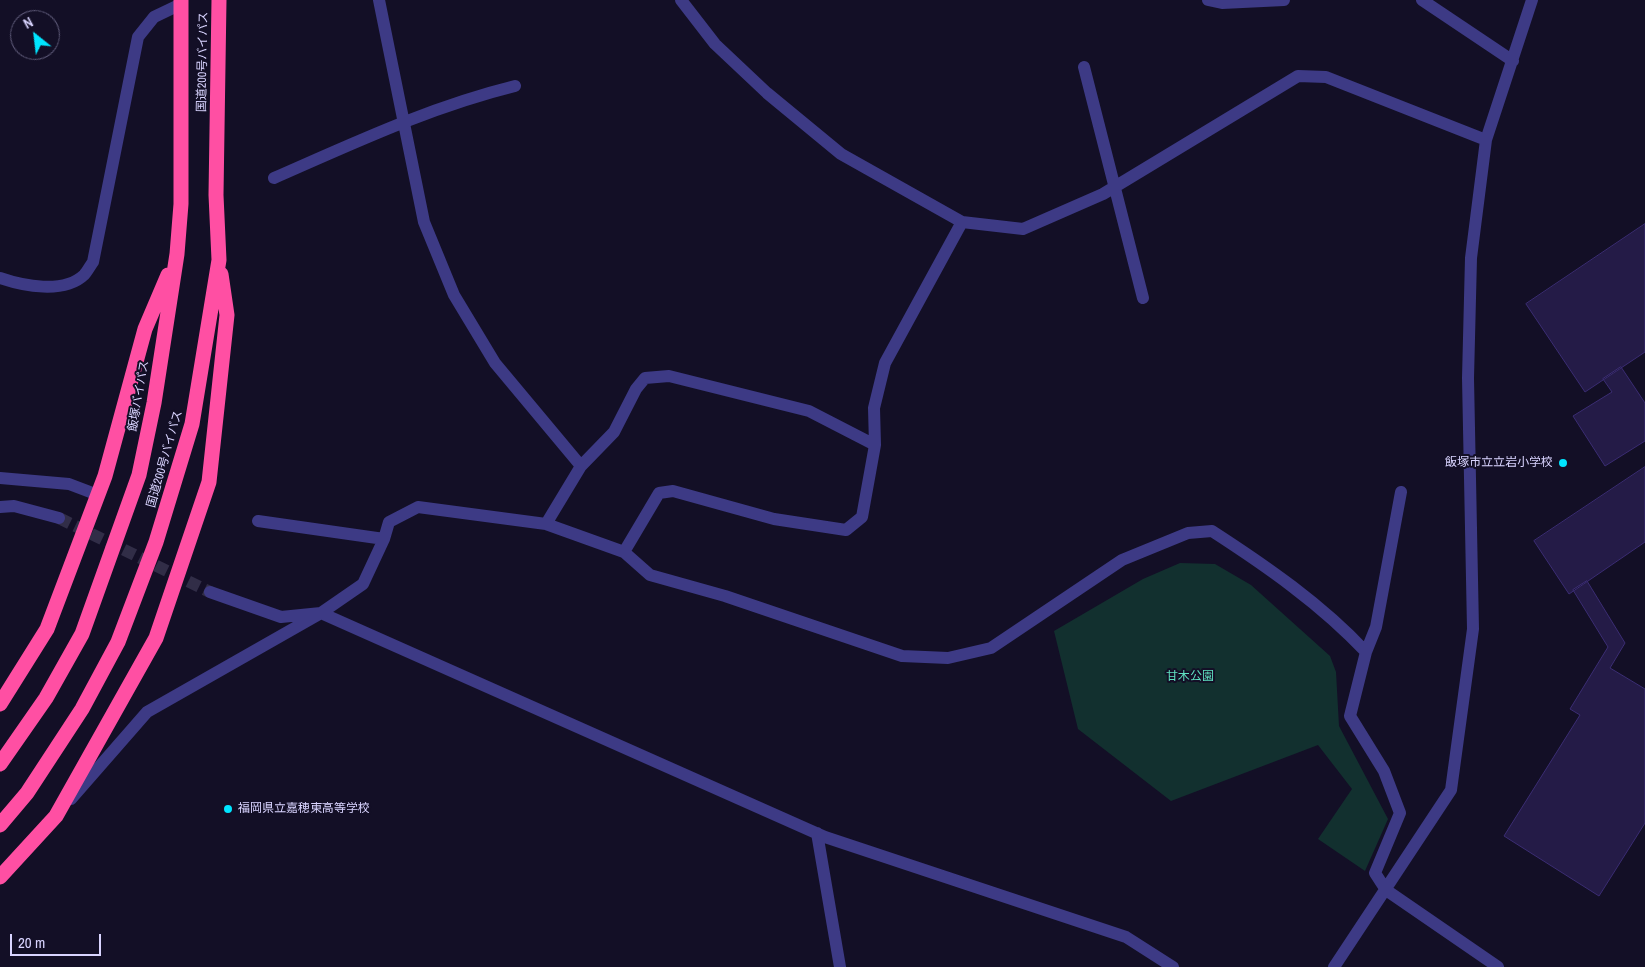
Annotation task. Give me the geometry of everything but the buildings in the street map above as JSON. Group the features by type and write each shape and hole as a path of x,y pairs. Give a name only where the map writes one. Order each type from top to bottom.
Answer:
{"highway":[{"name":"国道200号バイパス","path":"0,825 27,793 82,709 118,642 156,542 192,424 219,260 216,194 219,0"},
{"name":"飯塚バイパス","path":"0,764 46,698 82,634 139,475 154,403 177,254 181,204 181,2"},
{"path":"0,704 47,629 98,495 144,329 177,254"},
{"path":"0,876 56,816 156,638 210,482 227,315 219,260"}],"street":[{"path":"379,0 424,222 454,295 495,363 582,466"},
{"path":"681,0 715,44 767,92 841,154 962,222 1023,229 1114,186 1298,76 1326,77 1486,140"},
{"path":"1208,0 1222,3 1284,0"},
{"path":"1422,0 1513,61"},
{"path":"1334,967 1451,790 1474,629 1468,378 1471,258 1486,140 1532,0"},
{"path":"0,278 14,283 57,287 84,275 93,262 138,37 154,17 181,2"},
{"path":"1084,67 1144,298"},
{"path":"274,178 404,121 465,98 515,86"},
{"path":"624,552 659,493 673,491 774,519 846,530 862,517 875,445 874,408 885,363 962,222"},
{"path":"546,524 582,466 614,432 636,389 645,378 669,376 809,411 875,445"},
{"path":"0,478 69,484 98,495"},
{"path":"1401,492 1376,627 1366,652 1350,716 1384,771 1400,812 1375,873 1386,890 1498,967"},
{"path":"0,507 14,506 60,518"},
{"path":"56,816 147,712 321,613 363,584 384,539 389,522 418,507 546,524 624,552 650,575 726,596 902,656 948,658 991,648 1122,560 1188,534 1212,530 1266,566 1344,628 1366,652"},
{"path":"258,521 384,539"},
{"path":"210,592 281,617 321,613 817,833 1081,924 1126,937 1174,967"},
{"path":"817,833 840,967"}],"green space":[{"name":"甘木公園","path":"1180,563 1215,564 1251,585 1330,656 1336,672 1339,726 1388,819 1365,871 1318,839 1352,789 1318,745 1171,801 1078,729 1054,631 1143,579"}],"tunnel":[{"path":"59,518 210,592"}],"place":[{"name":"飯塚市立立岩小学校","path":"1563,463"},
{"name":"福岡県立嘉穂東高等学校","path":"228,809"}]}
